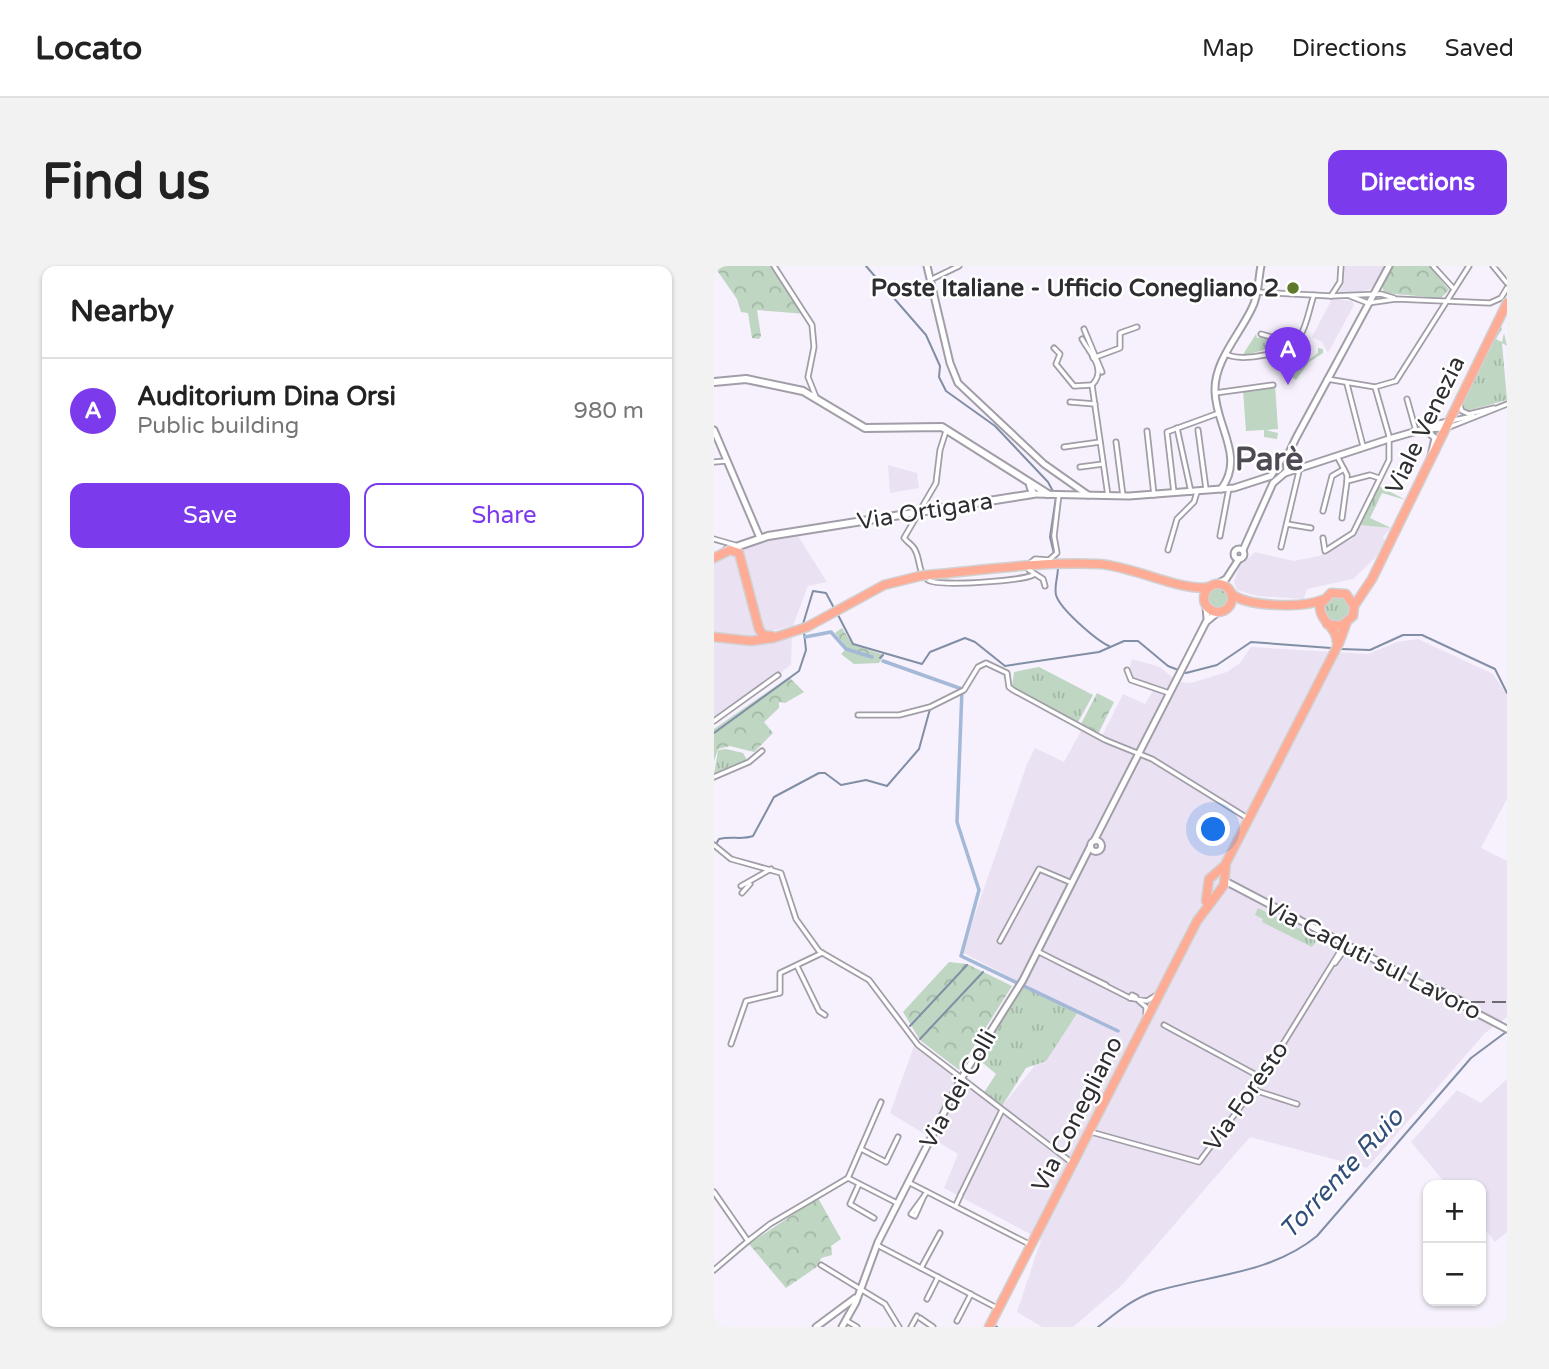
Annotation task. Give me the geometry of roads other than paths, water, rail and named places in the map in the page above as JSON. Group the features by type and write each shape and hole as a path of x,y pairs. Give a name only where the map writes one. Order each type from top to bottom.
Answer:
{"main road":[{"name":"Viale Venezia","path":"1336,650 1346,624 1353,616 1354,606 1379,564 1507,303"},
{"path":"714,382 757,380 816,397 849,421 865,428 931,426 947,429 1033,490 1054,494"},
{"name":"Via Ortigara","path":"717,556 735,545 755,539 1033,490"},
{"path":"733,639 753,638 757,634 742,561 743,550 755,539"},
{"path":"717,556 735,550 742,561"},
{"path":"714,637 760,640 792,632 884,585 924,575 1053,559 1063,565 1117,566 1183,585 1213,585 1247,601"},
{"name":"Viale Venezia","path":"1293,605 1322,600 1331,593 1346,594 1362,587 1379,564"},
{"path":"1183,585 1218,612 1247,601 1293,605 1321,616 1337,634 1336,650"},
{"path":"1205,604 1213,585"},
{"path":"1230,606 1231,592"},
{"path":"1346,594 1354,606"},
{"path":"1321,616 1322,600"},
{"path":"1327,624 1346,624"},
{"path":"757,625 765,636 792,632"},
{"name":"Via Conegliano","path":"1199,918 1209,879 1226,863 1336,650"},
{"name":"Via Conegliano","path":"989,1327 1140,1032 1152,1018 1163,987 1199,918 1222,885 1226,863"},
{"path":"1209,884 1212,889 1222,885 1216,875"}],"street":[{"path":"774,266 812,325 814,347 808,374 816,397"},
{"path":"927,266 950,363 958,383 1044,464 1088,495"},
{"path":"930,280 958,266"},
{"path":"1220,536 1229,488 1227,480 1230,447 1215,393 1216,377 1252,310 1261,266"},
{"path":"1331,296 1340,282 1341,266"},
{"path":"1282,547 1287,524 1287,468 1296,438 1389,266"},
{"path":"1433,266 1453,288"},
{"path":"1327,379 1376,387 1386,386 1402,376 1445,300 1469,266"},
{"path":"1257,292 1490,303 1499,300 1506,290 1493,266"},
{"path":"1378,284 1381,294"},
{"path":"1374,296 1381,294 1396,299"},
{"path":"1226,354 1237,359 1290,346 1302,333 1314,295"},
{"path":"1350,296 1368,303"},
{"path":"1094,357 1120,348 1120,333 1137,327"},
{"path":"1054,348 1060,354 1056,364 1074,386 1092,385 1101,374 1084,328"},
{"path":"1261,334 1288,342 1290,346"},
{"path":"1082,340 1094,357"},
{"path":"1347,384 1363,446"},
{"path":"1092,385 1108,496"},
{"path":"1215,393 1273,385"},
{"path":"1323,538 1325,551 1347,539 1355,529 1389,460 1389,439 1376,387"},
{"path":"1460,395 1460,408 1469,414 1507,404"},
{"path":"1407,399 1416,431"},
{"path":"1070,402 1095,404"},
{"path":"1231,592 1231,572 1236,560 1244,556 1242,548 1260,510 1268,483 1287,468 1507,404"},
{"path":"1448,422 1459,424 1507,404"},
{"path":"1174,493 1167,434 1219,413"},
{"path":"1448,422 1459,424"},
{"path":"1168,550 1175,522 1194,502 1194,492 1177,428"},
{"path":"947,429 940,450 937,480 904,538 916,550 919,569 931,581 976,583 1033,575 1044,579 1045,586"},
{"path":"714,430 755,529 755,539"},
{"path":"1198,430 1206,491"},
{"path":"1416,431 1426,430 1433,434 1431,458"},
{"path":"1147,431 1154,495"},
{"path":"1064,447 1100,442"},
{"path":"1116,442 1123,496"},
{"path":"1336,454 1347,481 1342,518"},
{"path":"714,462 727,461"},
{"path":"1080,467 1103,464"},
{"path":"1323,511 1332,475 1344,469"},
{"path":"1347,481 1370,475 1379,478"},
{"path":"1221,489 1227,480"},
{"path":"1033,575 1029,568 1035,559 1053,559 1054,494 1154,495 1268,483"},
{"path":"1287,524 1311,528"},
{"path":"714,539 735,545 740,550 742,561"},
{"path":"717,556 722,543"},
{"path":"1213,585 1231,572"},
{"path":"1205,604 1206,622"},
{"path":"1206,622 1218,612"},
{"name":"Via dei Colli","path":"844,1324 897,1203 961,1079 1019,985 1072,883 1093,849 1138,752 1206,622"},
{"path":"858,715 899,715 930,707 964,690 978,667 986,663 1007,673 1013,690 1105,740 1138,752 1249,819"},
{"path":"1127,670 1131,680 1169,693"},
{"path":"714,721 778,675"},
{"path":"714,777 749,762 762,751"},
{"name":"Via dei Colli","path":"1093,849 1100,849 1097,841"},
{"path":"714,845 731,859 771,869 782,875 796,919 822,953 873,983 915,1043 1073,1163"},
{"path":"741,886 771,869"},
{"path":"1000,941 1039,869 1072,883"},
{"path":"743,893 752,882"},
{"name":"Via Caduti sul Lavoro","path":"1222,885 1238,890 1507,1029"},
{"path":"1338,941 1339,953"},
{"name":"Via Foresto","path":"1089,1132 1199,1162 1254,1090 1339,953 1347,946"},
{"name":"Via Foresto","path":"1331,967 1347,946"},
{"path":"1339,959 1355,950"},
{"path":"1038,951 1143,1003 1146,1009 1140,1032"},
{"path":"731,1044 746,1001 780,993 780,973 822,953"},
{"path":"797,966 819,1011 825,1015"},
{"path":"1133,997 1149,1001 1163,987"},
{"path":"1164,1025 1262,1078"},
{"path":"1254,1090 1297,1104"},
{"path":"714,1270 770,1224 848,1178 881,1102"},
{"path":"956,1205 1002,1110"},
{"path":"861,1149 886,1162 898,1137"},
{"path":"848,1178 897,1203"},
{"path":"908,1182 1031,1245"},
{"path":"859,1184 850,1204 874,1218"},
{"path":"924,1196 911,1214 915,1216 927,1191"},
{"path":"714,1192 748,1241"},
{"path":"921,1268 940,1233"},
{"path":"877,1245 999,1308"},
{"path":"821,1265 885,1304 899,1327"},
{"path":"927,1299 938,1278"},
{"path":"816,1327 838,1312 860,1291"},
{"path":"957,1321 971,1294"},
{"path":"838,1312 845,1314 844,1324 857,1327"},
{"path":"911,1327 918,1317 933,1327"}],"waterway":[{"path":"866,266 926,335 940,366 939,377 946,391 995,426 1048,482 1056,497 1050,537 1056,562"},
{"path":"1058,567 1056,595 1059,601 1079,624 1109,646"},
{"path":"803,624 813,591 826,593 834,608"},
{"path":"837,613 853,644 922,664 930,652 965,638 975,642 1005,666 1099,652 1124,641 1138,641 1168,666 1186,673 1217,665 1251,642 1331,648"},
{"path":"714,733 799,671 806,650 804,632"},
{"path":"805,637 831,632 846,649 872,657"},
{"path":"1340,649 1370,650 1403,635 1422,635 1495,669 1507,693"},
{"path":"880,658 883,655"},
{"path":"883,661 962,689 957,822 979,890 961,956 1118,1031"},
{"path":"716,844 719,839 753,836 774,797 819,773 825,773 841,785 866,780 887,786 919,749 930,709"},
{"path":"910,1026 967,965"},
{"path":"920,1039 983,972"},
{"name":"Torrente Ruio","path":"1098,1327 1145,1295 1260,1266 1299,1249 1317,1236 1471,1058 1506,1032"}],"railway":[{"path":"1433,984 1471,1002 1507,1002"}],"place":[{"name":"Poste Italiane - Ufficio Conegliano 2","path":"1293,288"},
{"name":"Auditorium Dina Orsi","path":"1288,385"}],"district":[{"name":"Parè","path":"1269,459"}]}
